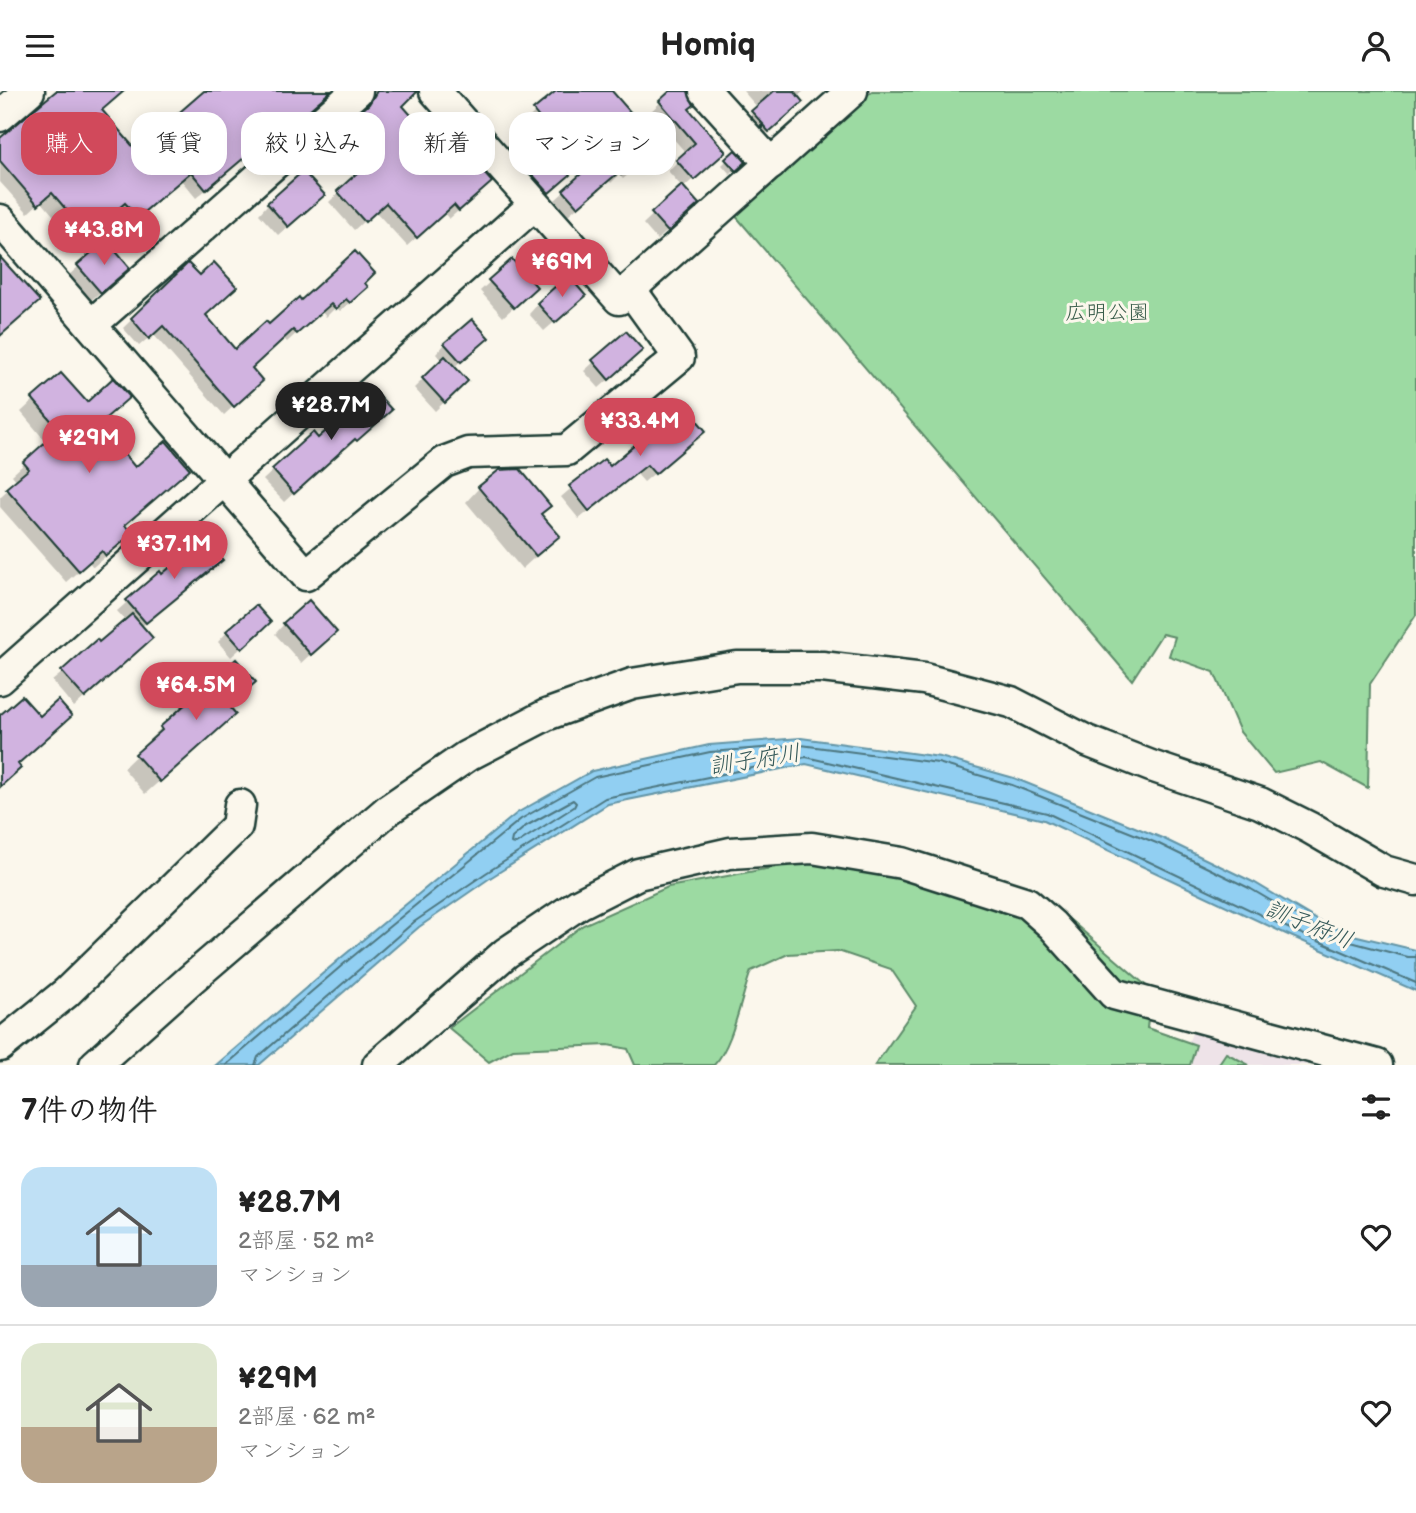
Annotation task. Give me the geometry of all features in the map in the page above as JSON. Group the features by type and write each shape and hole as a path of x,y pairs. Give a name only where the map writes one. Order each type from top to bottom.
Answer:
{"street":[{"path":"0,116 29,91"},
{"path":"91,325 357,91"},
{"path":"435,91 619,299 852,91"},
{"path":"705,91 771,164"},
{"path":"0,679 534,205"},
{"path":"0,220 306,575 444,462 468,453 567,450 678,357 630,289"},
{"path":"95,1065 388,810 467,756 546,715 632,684 737,667 822,667 924,678 1012,702 1087,741 1260,803 1310,828 1384,871 1416,880"},
{"path":"0,1046 66,993 237,825 240,805"},
{"path":"378,1065 506,953 579,904 638,874 730,853 812,848 902,863 1027,903 1052,925 1114,994 1377,1065"}],"shaded area":[{"path":"1194,1029 1332,1065 1178,1065"}],"green space":[{"name":"広明公園","path":"872,91 1416,91 1416,615 1370,684 1368,788 1321,762 1274,773 1240,732 1214,672 1169,656 1175,637 1162,634 1132,680 734,214"},
{"path":"874,849 987,879 1053,905 1151,990 1147,1028 1196,1045 1190,1065 875,1065 916,1006 891,969 838,951 788,954 751,971 731,1034 721,1057 714,1065 635,1065 628,1049 608,1045 513,1049 489,1062 449,1028 583,925 668,887"},
{"path":"1226,1053 1249,1065 1218,1065"}],"water":[{"name":"訓子府川","path":"801,738 940,757 1014,778 1162,838 1255,883 1319,921 1349,934 1416,950 1416,991 1286,934 1044,820 806,764 608,804 490,878 419,927 259,1065 216,1065 517,813 592,771 709,745"}],"building":[{"path":"56,91 124,91 102,110 104,112 31,112"},
{"path":"204,91 331,91 307,112 241,112 241,160 227,172 227,112 180,112"},
{"path":"377,91 418,91 403,106 408,112 399,112 399,175 486,175 492,182 459,211 454,205 417,238 386,203 365,222 337,191 355,175 385,175 385,112 360,112"},
{"path":"556,91 612,91 630,112 535,112 533,110"},
{"path":"670,91 688,91 694,105 689,109 726,152 694,180 676,160 695,143 676,121 676,112 668,112 659,101"},
{"path":"774,91 794,91 803,102 769,132 763,125 762,128 763,124 751,111"},
{"path":"21,120 21,175 117,175 117,128 131,144 131,175 187,175 138,217 125,203 88,235 52,193 38,205 0,161 0,138"},
{"path":"735,150 746,162 736,171 725,159"},
{"path":"194,175 224,175 206,190"},
{"path":"298,175 307,175 325,195 288,227 267,203"},
{"path":"533,175 570,175 549,193"},
{"path":"580,175 615,175 578,207 563,190"},
{"path":"682,185 699,204 668,232 651,213"},
{"path":"106,240 130,268 101,293 77,265"},
{"path":"355,251 375,273 365,283 368,287 350,303 346,299 336,309 331,304 297,334 293,330 252,368 263,381 234,407 163,326 149,339 131,318 188,263 200,275 214,262 237,287 206,315 235,349 266,321 269,324 299,297 301,300"},
{"path":"0,257 40,301 0,336"},
{"path":"512,259 537,287 514,308 488,280"},
{"path":"568,275 586,296 555,323 537,303"},
{"path":"472,319 489,338 461,362 444,343"},
{"path":"626,331 643,350 609,380 592,360"},
{"path":"445,356 468,381 445,403 422,378"},
{"path":"61,373 87,402 113,378 130,397 99,424 135,467 166,441 190,469 125,525 132,534 106,556 102,551 79,571 6,488 29,469 23,462 59,430 32,398"},
{"path":"373,389 392,410 294,494 272,469 313,432 318,438"},
{"path":"683,404 706,431 655,474 647,465 589,511 569,486 604,459 610,466"},
{"path":"520,469 551,506 541,514 560,536 536,556 478,487 499,470"},
{"path":"205,538 223,560 146,623 126,600"},
{"path":"309,600 337,632 311,655 283,623"},
{"path":"256,605 271,622 242,649 226,631"},
{"path":"132,614 153,638 85,698 61,671 97,639 99,642"},
{"path":"236,659 256,682 229,706 236,714 160,782 135,754 162,730 160,727"},
{"path":"22,696 40,716 58,700 72,716 18,764 21,768 0,787 0,715"}]}
